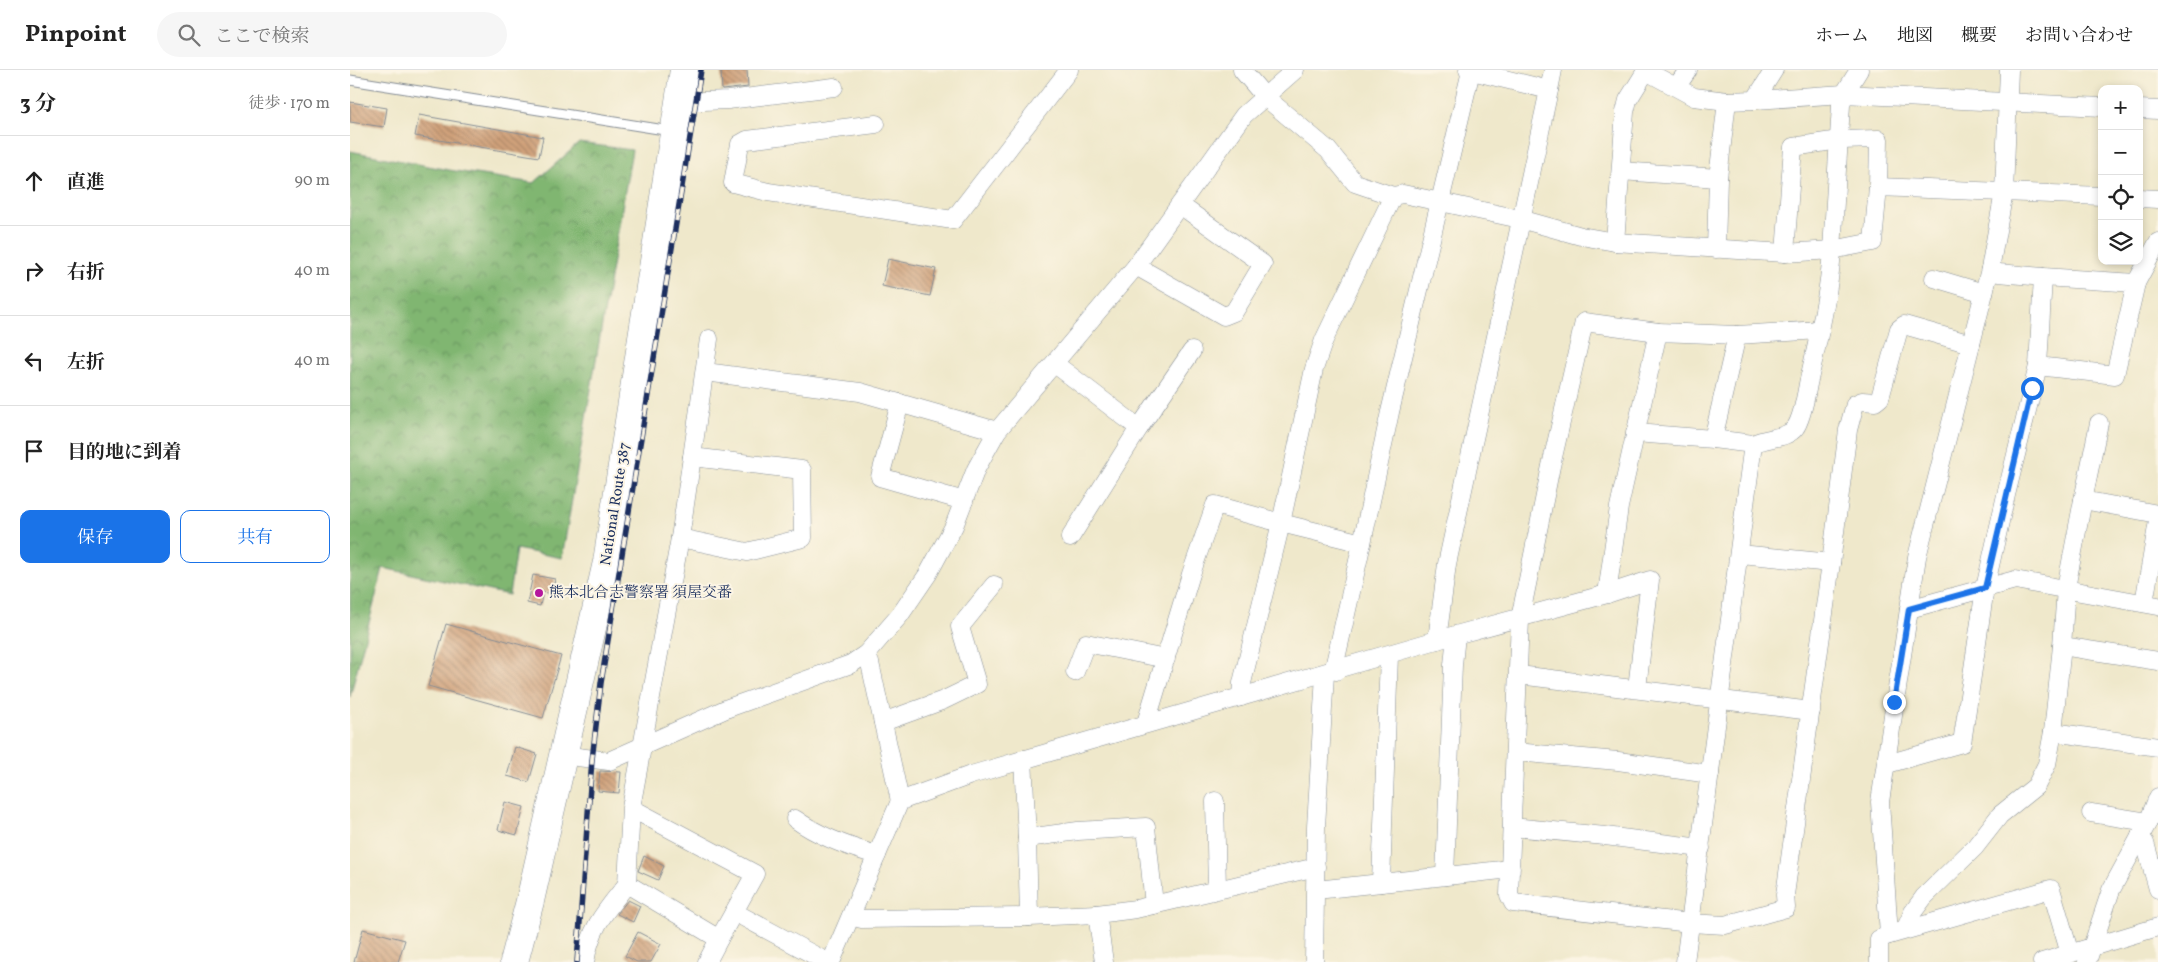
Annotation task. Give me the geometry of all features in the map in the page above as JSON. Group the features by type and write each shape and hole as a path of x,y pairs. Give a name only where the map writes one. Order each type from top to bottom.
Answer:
{"highway":[{"name":"National Route 387","path":"514,962 530,901 607,562 684,70"}],"street":[{"path":"876,124 748,140 740,144 733,183 768,192 953,220 1069,70"},
{"path":"1242,70 1265,97 1328,150 1355,183 1392,196 1403,194 1520,220 1580,236 1616,242 1785,253 1832,250 1873,242 1878,188 1879,139 1839,140 1793,147 1785,253"},
{"path":"562,755 608,761 728,708 850,664 866,654 900,615 928,574 954,526 976,469 997,431 1136,266 1244,116 1295,70"},
{"path":"1437,640 1447,564 1554,70"},
{"path":"1616,242 1625,112 1628,100 1645,70 1694,97 1727,101 1844,94 2098,107"},
{"path":"1677,86 1688,70"},
{"path":"1755,100 1774,70"},
{"path":"1635,433 1753,444 1763,439 1787,435 1796,427 1804,405 1830,285 1841,105 1844,94 1859,70"},
{"path":"1897,932 1880,802 1918,558 1990,269 2004,192 2009,70"},
{"path":"1314,962 1316,827 1330,672 1335,663 1470,71 1549,90"},
{"path":"679,102 728,100 834,87"},
{"path":"1716,249 1718,178 1727,101"},
{"path":"2143,109 2158,110"},
{"path":"1621,171 1718,178"},
{"path":"1878,188 2098,196"},
{"path":"1241,697 1242,683 1282,523 1314,370 1324,340 1392,196"},
{"path":"2143,198 2158,199"},
{"path":"1136,266 1224,316 1234,312 1263,264 1180,205"},
{"path":"2038,366 2115,375 2136,283 2158,242"},
{"path":"1990,269 1999,273 2136,283"},
{"path":"1887,764 1962,743 1985,588 2038,366 2043,277"},
{"path":"1934,278 1984,292"},
{"path":"1820,330 1737,336 1658,332 1584,322 1551,466 1520,619 1509,895 1513,903 1690,923 1725,925 1786,908 1784,895 1811,711 1848,430 1855,404 1862,401 1875,402 1880,398 1899,329 1904,325 1971,344"},
{"path":"1607,594 1619,508 1658,332"},
{"path":"1713,439 1737,336"},
{"path":"585,962 597,923 627,884 631,808 680,538 706,372 709,339"},
{"path":"1070,538 1139,428 1192,351"},
{"path":"1055,364 1139,428"},
{"path":"706,372 860,392 997,431"},
{"path":"900,403 880,477 964,501"},
{"path":"1897,932 1924,897 1975,847 2000,815 2036,786 2047,764 2062,646 2066,588 2098,422"},
{"path":"1685,962 1753,444"},
{"path":"680,538 747,552 804,538 802,470 692,458"},
{"path":"2082,500 2158,514"},
{"path":"1146,723 1215,505 1362,543"},
{"path":"1909,609 2015,580 2151,605 2158,520"},
{"path":"1740,554 1831,563"},
{"path":"900,800 971,775 1146,723 1389,656 1437,640 1520,619 1650,580 1637,688"},
{"path":"883,722 944,700 977,684 960,627 994,585"},
{"path":"1445,876 1453,665 1456,635"},
{"path":"1075,672 1086,643 1166,659"},
{"path":"2062,646 2158,661"},
{"path":"831,962 900,800 870,663 866,654"},
{"path":"1381,883 1389,656"},
{"path":"1519,675 1637,688 1811,711"},
{"path":"2052,732 2158,747"},
{"path":"1516,752 1618,761 1710,774"},
{"path":"1023,760 1029,917"},
{"path":"2090,954 2111,890 2144,829 2158,797"},
{"path":"1215,801 1217,889"},
{"path":"631,808 755,874 707,962"},
{"path":"2091,814 2144,829"},
{"path":"795,819 810,830 842,844 877,855"},
{"path":"1027,838 1078,831 1146,827 1154,905"},
{"path":"1512,827 1701,848"},
{"path":"2144,829 2145,843 2158,889"},
{"path":"851,916 861,919 1029,917 1097,914 1154,905 1316,867"},
{"path":"1316,890 1511,869"},
{"path":"627,884 719,939"},
{"path":"1879,962 1879,939 1897,932 2051,889 2070,954"},
{"path":"734,912 827,962"},
{"path":"1097,914 1104,962"},
{"path":"2042,962 2070,954 2090,954 2158,927"}],"lane":[{"path":"350,80 675,132"}],"green space":[{"path":"579,143 632,150 562,558 516,549 509,595 383,568 350,697 350,151 449,170 534,183"}],"building":[{"path":"747,70 748,87 722,90 721,71"},
{"path":"350,102 387,108 384,127 350,122"},
{"path":"419,115 543,137 539,157 415,136"},
{"path":"888,259 936,269 930,296 882,286"},
{"path":"533,575 555,579 552,594 543,592 540,606 527,603"},
{"path":"446,624 561,656 543,718 428,686"},
{"path":"515,747 537,754 529,782 507,776"},
{"path":"600,771 621,772 619,793 598,791"},
{"path":"505,802 524,807 517,835 498,830"},
{"path":"644,856 664,866 658,880 638,871"},
{"path":"628,900 640,906 633,922 617,914"},
{"path":"363,929 405,940 398,962 354,962"},
{"path":"638,932 661,944 651,962 637,962 625,956"}],"railway":[{"path":"577,962 592,760 601,683 701,70"}],"place":[{"name":"熊本北合志警察署 須屋交番","path":"539,593"}],"route":[{"path":"1894,702 1909,609 1985,588 2032,388"}]}
